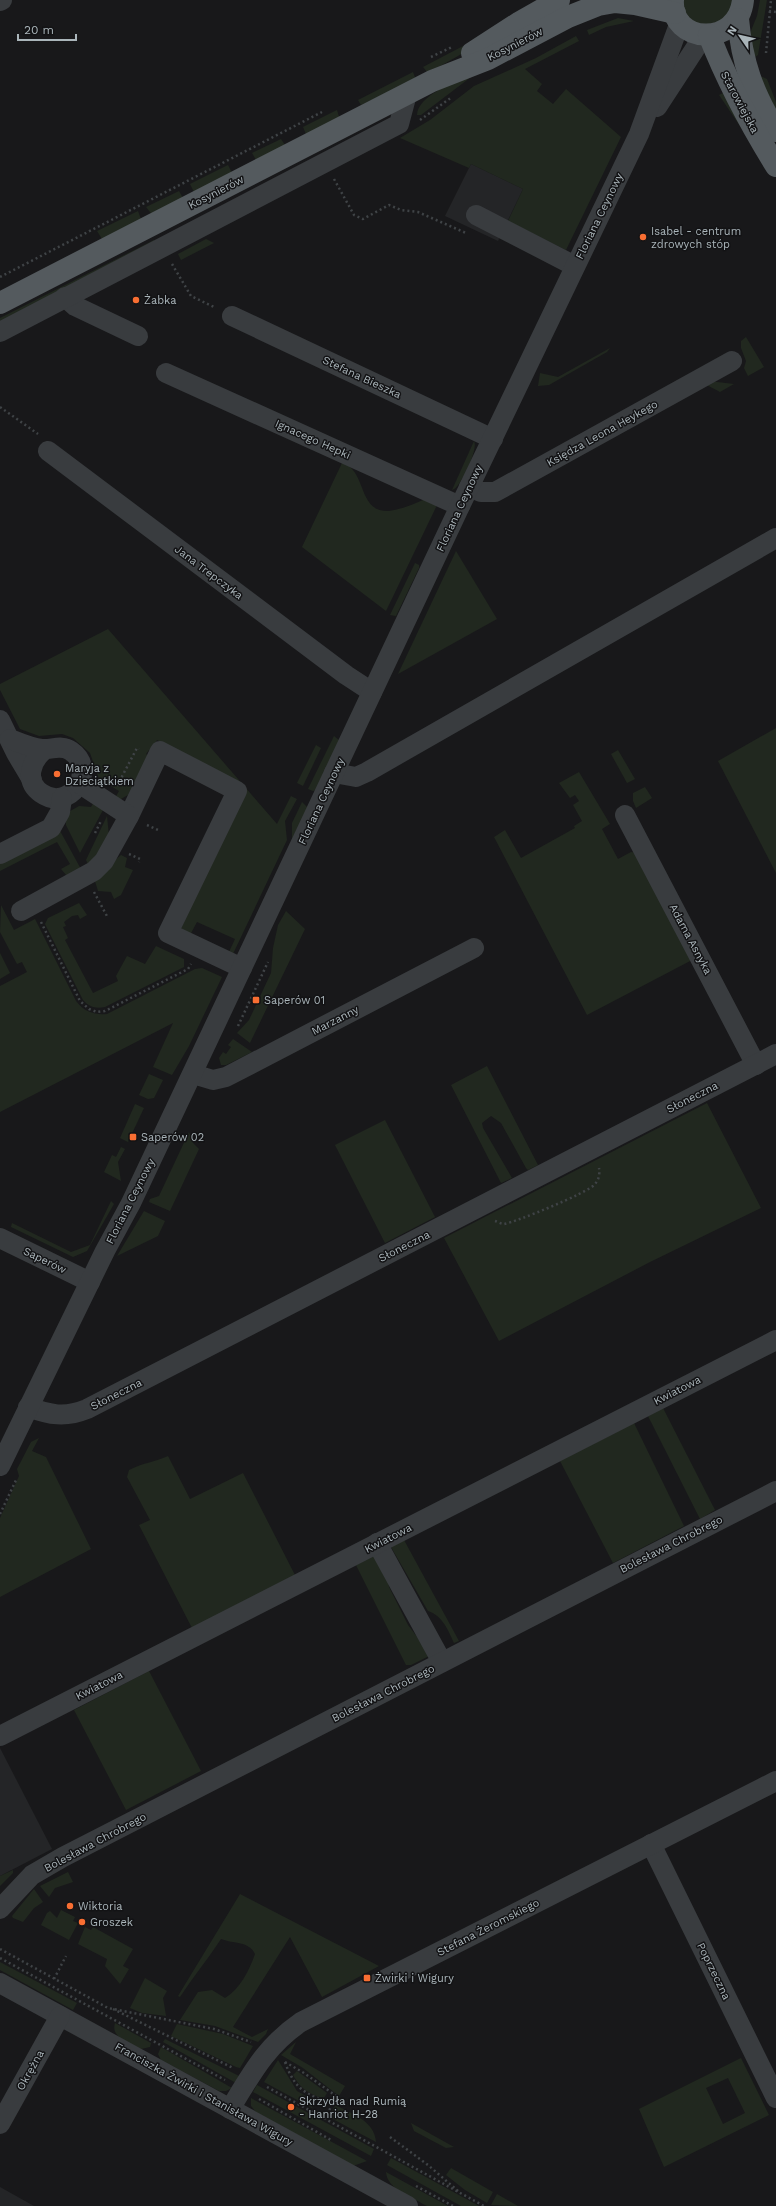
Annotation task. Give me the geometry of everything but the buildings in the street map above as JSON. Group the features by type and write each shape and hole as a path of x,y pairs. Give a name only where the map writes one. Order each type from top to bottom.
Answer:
{"main road":[{"name":"Kosynierów","path":"432,81 520,22 559,0"},
{"name":"Kosynierów","path":"0,303 432,81 488,59 597,3 615,2 635,4 676,12 690,30 706,35"},
{"path":"706,35 720,33 730,27 740,9"},
{"name":"Starowiejska","path":"740,9 740,44 749,81 776,131"},
{"name":"Starowiejska","path":"706,35 729,82 776,166"}],"street":[{"name":"Floriana Ceynowy","path":"639,134 676,12"},
{"name":"Floriana Ceynowy","path":"0,1466 90,1282 131,1203 193,1074 469,487 639,134 706,35"},
{"path":"0,332 399,124 407,94"},
{"path":"476,215 575,266"},
{"path":"65,297 75,306 138,336"},
{"name":"Stefana Bieszka","path":"232,316 493,439"},
{"name":"Księdza Leona Heykego","path":"469,487 481,492 495,492 732,361"},
{"name":"Ignacego Hepki","path":"166,373 460,506"},
{"name":"Jana Trepczyka","path":"48,451 346,675 372,692"},
{"path":"334,773 356,777 367,772 776,538"},
{"path":"0,720 16,753 40,793 47,797 62,798 70,795 80,784 83,772 77,756 62,747 44,750 10,739"},
{"path":"32,780 33,763 44,750"},
{"path":"21,911 94,871 104,861 160,751 237,791 168,933 242,968"},
{"path":"80,784 128,816"},
{"path":"0,854 51,828 60,812 62,798"},
{"name":"Adama Asnyka","path":"625,814 756,1065"},
{"name":"Marzanny","path":"193,1074 213,1080 226,1077 474,948"},
{"name":"Słoneczna","path":"28,1407 48,1415 62,1416 73,1415 87,1409 776,1054"},
{"name":"Saperów","path":"0,1238 90,1282"},
{"name":"Kwiatowa","path":"0,1736 776,1340"},
{"name":"Bolesława Chrobrego","path":"0,1909 32,1875 63,1857 776,1491"},
{"path":"377,1543 442,1662"},
{"name":"Stefana Żeromskiego","path":"230,2109 269,2048 282,2035 301,2022 776,1781"},
{"name":"Poprzeczna","path":"651,1844 776,2098"},
{"name":"Franciszka Żwirki i Stanisława Wigury","path":"0,1983 408,2206"},
{"name":"Okrężna","path":"0,2124 60,2016"}],"path":[{"path":"766,54 771,0"},
{"path":"770,11 776,12"},
{"path":"428,59 456,45"},
{"path":"0,277 323,112"},
{"path":"330,174 354,215 363,220 389,205 401,210 418,212 471,235"},
{"path":"164,247 176,273 191,296 232,316"},
{"path":"0,407 46,440 48,451"},
{"path":"87,896 94,893"},
{"path":"47,917 40,921 77,994 84,1006 97,1012 112,1008 188,969 193,959"},
{"path":"478,1208 488,1219 502,1224 530,1216 587,1191 595,1184 600,1174 592,1149"},
{"path":"0,1949 54,1979 250,2077 484,2206"},
{"path":"54,1979 66,1956"},
{"path":"113,2009 214,2029 252,2043"},
{"path":"281,2059 338,2097 333,2103 325,2119"},
{"path":"285,2062 292,2077 303,2092 314,2098 333,2103"},
{"path":"390,2137 428,2164 460,2193"}],"shaded area":[{"path":"679,0 737,0 729,18 702,27 686,17"},
{"path":"760,0 767,0 758,55 755,57 748,38 757,16"},
{"path":"618,18 634,21 606,27 589,35 587,30"},
{"path":"576,36 579,41 525,69 542,84 537,91 553,104 566,89 621,137 566,250 508,221 523,189 471,164 469,168 400,138 430,120 474,86 536,58"},
{"path":"463,46 465,52 428,73 423,67"},
{"path":"413,72 416,80 361,105 358,100"},
{"path":"472,73 471,77 421,115 417,115 419,108 431,95"},
{"path":"760,76 767,79 776,102 776,118"},
{"path":"727,91 742,129 719,95"},
{"path":"337,110 340,120 306,134 303,127"},
{"path":"281,139 285,145 256,160 252,153"},
{"path":"471,164 523,189 498,241 445,216"},
{"path":"228,165 232,173 194,192 190,184"},
{"path":"179,191 183,198 154,217 146,207"},
{"path":"138,211 142,222 102,239 97,231"},
{"path":"206,239 214,243 181,260 178,254"},
{"path":"154,240 155,243 0,322 0,318"},
{"path":"746,337 764,367 748,376 744,368 746,361 741,348 741,341"},
{"path":"610,348 607,352 549,385 538,386 540,373 558,377"},
{"path":"709,381 734,384 720,392 703,383"},
{"path":"474,441 474,451 468,468 460,483 452,490"},
{"path":"342,463 350,467 355,473 367,498 372,505 379,510 394,510 409,506 428,498 438,503 386,611 302,547"},
{"path":"456,551 497,619 398,674"},
{"path":"415,563 419,565 419,568 396,616 390,615"},
{"path":"108,629 277,824 291,796 297,799 285,821 287,840 232,956 228,954 235,939 197,922 189,937 180,932 233,780 157,740 151,751 149,750 146,754 149,756 128,795 121,799 115,798 119,791 99,779 90,753 73,738 62,734 39,736 20,729 0,690 0,684"},
{"path":"776,728 776,873 718,761"},
{"path":"334,736 340,741 316,790 313,791 308,789"},
{"path":"316,745 321,748 303,786 297,783"},
{"path":"618,750 635,779 627,783 611,754"},
{"path":"579,772 610,824 602,829 618,859 631,852 637,853 692,960 587,1015 494,837 505,830 521,858 575,828 574,826 582,821 573,805 579,801 575,795 570,798 559,783"},
{"path":"645,787 652,798 636,808 633,801 633,793"},
{"path":"94,802 103,810 80,853 66,825 65,814 79,806 91,807"},
{"path":"302,802 308,808 292,839 292,823"},
{"path":"107,816 109,836 89,867 86,860"},
{"path":"59,829 82,871 67,876 61,869 70,864 57,842 0,871 0,860"},
{"path":"121,855 127,858 125,867 133,870 121,895 114,899 111,892 98,891 94,878"},
{"path":"79,903 87,915 80,919 78,915 72,916 64,922 66,926 63,927 68,938 65,940 93,993 118,981 116,976 127,956 145,964 156,946 184,959 184,967 105,1007 96,1008 90,1006 83,1000 45,924 48,918"},
{"path":"1,905 14,930 35,919 76,1001 79,1005 90,1012 107,1014 195,969 202,968 222,977 189,1046 172,1075 153,1067 173,1023 0,1112 0,986 27,972 22,962 17,964 0,932"},
{"path":"286,911 305,929 250,1043 237,1033 249,1020 271,973 273,948 278,925"},
{"path":"0,953 10,973 0,979"},
{"path":"233,1039 252,1052 226,1065 221,1065 219,1058 223,1052 226,1054 231,1047 228,1045"},
{"path":"487,1066 538,1165 528,1170 526,1168 501,1123 491,1116 482,1123 483,1128 512,1178 501,1183 451,1085"},
{"path":"149,1074 163,1080 154,1098 148,1099 139,1095"},
{"path":"707,1103 761,1208 650,1262 499,1341 444,1238"},
{"path":"135,1104 144,1108 128,1142 120,1138"},
{"path":"385,1120 435,1217 385,1243 335,1145"},
{"path":"189,1132 193,1143 199,1149 170,1211 149,1202 150,1199 159,1196"},
{"path":"121,1147 125,1149 118,1162 121,1181 104,1172 112,1155 116,1157"},
{"path":"111,1201 114,1204 87,1251 73,1257 11,1227 12,1223 71,1252 90,1245"},
{"path":"144,1211 165,1221 158,1236 117,1256"},
{"path":"663,1408 715,1510 700,1519 648,1416"},
{"path":"634,1423 684,1526 613,1563 560,1461"},
{"path":"39,1438 32,1451 46,1457 91,1549 0,1597 0,1518 19,1476 17,1469 31,1442"},
{"path":"168,1456 190,1499 243,1473 296,1577 193,1630 139,1525 150,1520 127,1477 129,1470"},
{"path":"404,1540 459,1641 454,1643 447,1628 438,1616 428,1611 391,1547"},
{"path":"377,1554 387,1571 389,1587 408,1625 431,1655 411,1665 406,1665 356,1565"},
{"path":"149,1671 201,1771 126,1810 74,1710"},
{"path":"0,1748 52,1849 0,1876"},
{"path":"13,1870 13,1873 0,1886 0,1876"},
{"path":"68,1872 73,1882 55,1888 49,1897 40,1886"},
{"path":"34,1889 43,1902 34,1908 23,1922 13,1918 12,1916"},
{"path":"240,1894 379,1966 322,1997 290,1937 233,2027 252,2037 268,2029 266,2034 258,2042 215,2026 180,2020 198,1992 212,1990 225,1998 240,1985 250,1967 255,1954 249,1947 221,1939 180,1997 178,1996"},
{"path":"61,1910 75,1917 73,1921 78,1923 69,1940 41,1925 47,1913 50,1911 57,1918"},
{"path":"85,1927 91,1930 93,1927 133,1949 123,1966 129,1969 120,1984 105,1966 107,1959 78,1944"},
{"path":"0,1962 77,2003 73,2010 0,1970"},
{"path":"145,1978 167,1991 163,1998 166,2016 142,2013 130,2008"},
{"path":"115,2023 151,2043 150,2047 141,2049 122,2040 116,2033 114,2028"},
{"path":"177,2024 223,2034 253,2046 240,2068 236,2067 171,2036"},
{"path":"165,2039 241,2077 236,2083 163,2042"},
{"path":"296,2042 290,2054 345,2086 339,2096 303,2068 281,2055"},
{"path":"161,2047 232,2088 226,2091 219,2091 161,2060 158,2054"},
{"path":"741,2058 769,2115 664,2167 639,2109","holes":["728,2078 745,2113 723,2124 706,2088"]},
{"path":"278,2060 297,2091 315,2101 312,2108 264,2082"},
{"path":"297,2071 327,2093 324,2098 309,2093 299,2084 293,2075"},
{"path":"257,2085 374,2149 371,2156 253,2092"},
{"path":"251,2098 367,2161 353,2166 256,2112 251,2106"},
{"path":"335,2105 367,2123 375,2135 376,2142 329,2117"},
{"path":"411,2123 454,2147 446,2148 414,2131"},
{"path":"391,2158 479,2206 461,2206 387,2165"},
{"path":"451,2168 493,2192 487,2203 465,2190 446,2175"},
{"path":"386,2172 448,2206 427,2206 406,2195 390,2183"},
{"path":"0,2187 34,2206 0,2206"},
{"path":"497,2194 518,2206 491,2205"}],"place":[{"name":"Isabel - centrum zdrowych stóp","path":"643,237"},
{"name":"Żabka","path":"136,300"},
{"name":"Maryja z Dzieciątkiem","path":"57,774"},
{"name":"Saperów 01","path":"256,1000"},
{"name":"Saperów 02","path":"133,1137"},
{"name":"Wiktoria","path":"70,1906"},
{"name":"Groszek","path":"82,1922"},
{"name":"Żwirki i Wigury","path":"367,1978"},
{"name":"Skrzydła nad Rumią - Hanriot H-28","path":"291,2107"}]}
